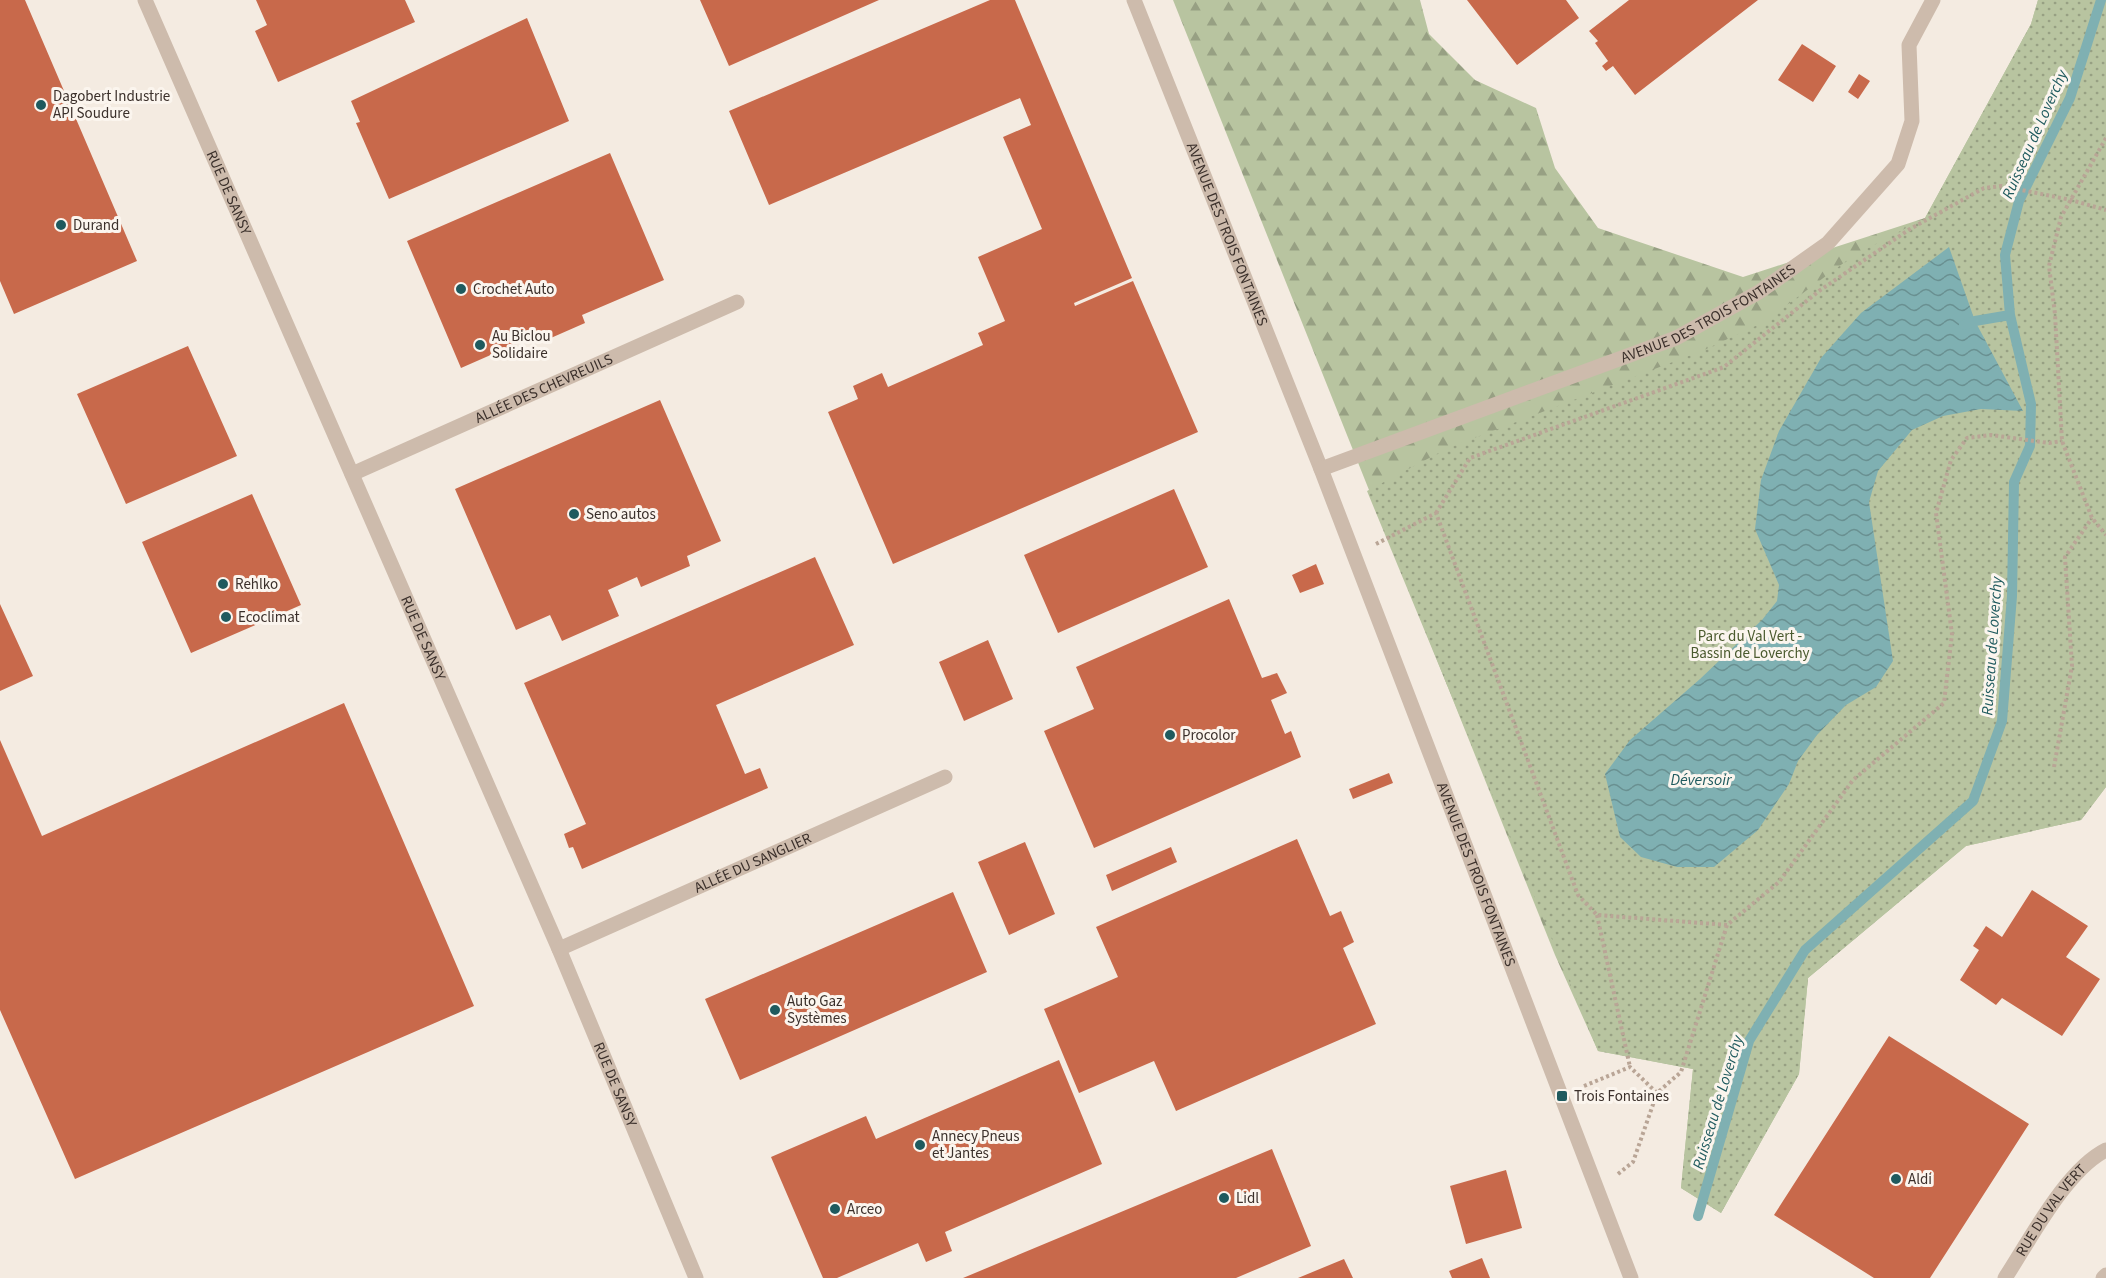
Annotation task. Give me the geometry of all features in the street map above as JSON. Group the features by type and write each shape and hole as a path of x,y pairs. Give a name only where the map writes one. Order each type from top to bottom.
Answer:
{"street":[{"name":"RUE DE SANSY","path":"145,0 559,949 696,1278"},
{"name":"AVENUE DES TROIS FONTAINES","path":"1134,0 1321,469 1631,1278"},
{"name":"AVENUE DES TROIS FONTAINES","path":"1321,469 1676,338 1759,292 1828,243 1898,164 1912,121 1909,45 1933,0"},
{"name":"ALLÉE DES CHEVREUILS","path":"352,474 737,302"},
{"name":"ALLÉE DU SANGLIER","path":"559,949 945,777"},
{"name":"RUE DU VAL VERT","path":"2005,1278 2068,1183 2089,1159 2106,1150"}],"path":[{"path":"2106,138 2061,217 2049,266 2055,314 2062,441 2092,518 2106,535"},
{"path":"2002,186 2071,200 2106,210"},
{"path":"1598,1192 1633,1162 1657,1093 1681,1072 1727,925 1779,882 1853,780 1944,703 1952,634 1936,513 1951,460 1967,438 1991,435 2049,443 2062,441"},
{"path":"1354,555 1436,513 1578,896 1597,915 1630,1067 1657,1093"},
{"path":"2054,766 2072,666 2065,556 2092,518"},
{"path":"1597,915 1727,925"},
{"path":"1562,1096 1630,1067"}],"green space":[{"name":"Parc du Val Vert - Bassin de Loverchy","path":"1173,0 1420,0 1429,34 1475,80 1536,108 1555,168 1598,228 1743,277 1925,218 2031,24 2038,0 2106,0 2106,787 2081,820 1966,846 1808,978 1799,1074 1721,1213 1681,1188 1693,1069 1598,1051 1555,955"},
{"name":"Parc du Val Vert - Bassin de Loverchy","path":"2038,0 2106,0 2106,787 2081,820 1966,846 1808,978 1799,1074 1721,1213 1681,1188 1693,1069 1598,1051 1367,491 1448,448 1704,350 1764,322 1853,256 1925,218 2031,24"}],"water":[{"name":"Déversoir","path":"1949,247 1975,321 2023,411 1981,409 1943,416 1912,430 1878,471 1869,502 1893,661 1876,687 1846,705 1817,735 1798,761 1789,784 1758,830 1714,867 1677,867 1641,857 1620,837 1605,774 1630,740 1700,679 1762,620 1777,601 1779,585 1755,529 1761,480 1779,431 1821,358 1861,313"}],"building":[{"path":"0,0 25,0 137,261 14,314 0,281"},
{"path":"256,0 405,0 415,22 278,82 255,31 267,25"},
{"path":"700,0 879,0 729,66"},
{"path":"990,0 1015,0 1132,278 1074,303 1075,306 1133,281 1198,432 893,564 828,412 858,399 853,386 882,373 888,387 983,345 978,333 1005,321 978,257 1042,229 1003,137 1031,125 1020,98 769,205 729,111"},
{"path":"1467,0 1566,0 1579,18 1517,65"},
{"path":"1629,0 1758,0 1635,95 1613,66 1606,71 1602,66 1608,61 1595,43 1598,41 1589,31"},
{"path":"527,18 569,121 389,199 356,123 360,122 351,101"},
{"path":"1802,44 1836,66 1813,102 1778,80"},
{"path":"1859,74 1870,81 1858,99 1848,92"},
{"path":"610,153 664,280 582,315 585,323 544,341 541,333 461,368 407,241"},
{"path":"188,346 237,456 126,504 77,394"},
{"path":"660,400 721,541 687,556 690,566 641,587 637,577 608,590 619,616 562,641 550,615 516,630 455,489"},
{"path":"1174,489 1208,567 1058,633 1024,555"},
{"path":"252,494 301,605 191,653 142,542"},
{"path":"815,557 854,645 716,705 745,774 760,768 768,788 582,869 573,847 569,848 564,834 586,824 524,683"},
{"path":"1316,564 1324,584 1300,593 1292,575"},
{"path":"1229,599 1262,678 1277,673 1287,693 1271,700 1285,734 1291,731 1301,757 1094,848 1044,731 1094,709 1076,667"},
{"path":"0,604 33,676 0,691"},
{"path":"988,640 1013,699 964,721 939,662"},
{"path":"344,703 474,1006 75,1179 0,1010 0,740 42,836"},
{"path":"1389,773 1393,783 1353,799 1349,789"},
{"path":"1297,839 1330,916 1341,911 1354,942 1343,948 1376,1024 1176,1111 1154,1061 1079,1093 1044,1009 1118,977 1096,927"},
{"path":"1025,842 1055,914 1009,935 978,862"},
{"path":"1171,847 1177,862 1112,891 1106,875"},
{"path":"2032,890 2088,926 2066,957 2100,979 2062,1036 2002,998 1996,1005 1960,980 1979,950 1973,946 1986,926 2002,937"},
{"path":"953,892 987,972 740,1080 705,999"},
{"name":"Aldi","path":"1889,1036 2029,1124 1930,1278 1874,1278 1774,1215"},
{"path":"1059,1060 1102,1164 945,1232 952,1251 926,1262 918,1243 837,1278 823,1278 771,1157 866,1116 876,1139"},
{"name":"Lidl","path":"1272,1149 1311,1246 1236,1278 963,1278"},
{"path":"1506,1170 1522,1228 1466,1244 1450,1186"},
{"path":"1482,1258 1490,1278 1452,1278 1449,1271"},
{"path":"1344,1259 1353,1278 1298,1278"}],"waterway":[{"name":"Ruisseau de Loverchy","path":"1698,1216 1749,1041 1805,950 1973,801 2002,721 2012,596 2014,482 2030,446 2031,404 2010,315 2005,255 2019,201 2070,98 2101,0"},
{"path":"1964,325 2010,315"}],"place":[{"name":"Dagobert Industrie API Soudure","path":"41,105"},
{"name":"Durand","path":"61,225"},
{"name":"Crochet Auto","path":"461,289"},
{"name":"Au Biclou Solidaire","path":"480,345"},
{"name":"Seno autos","path":"574,514"},
{"name":"Rehlko","path":"223,584"},
{"name":"Ecoclimat","path":"226,617"},
{"name":"Procolor","path":"1170,735"},
{"name":"Auto Gaz Systèmes","path":"775,1010"},
{"name":"Trois Fontaines","path":"1562,1096"},
{"name":"Annecy Pneus et Jantes","path":"920,1145"},
{"name":"Aldi","path":"1896,1179"},
{"name":"Lidl","path":"1224,1198"},
{"name":"Arceo","path":"835,1209"}]}
